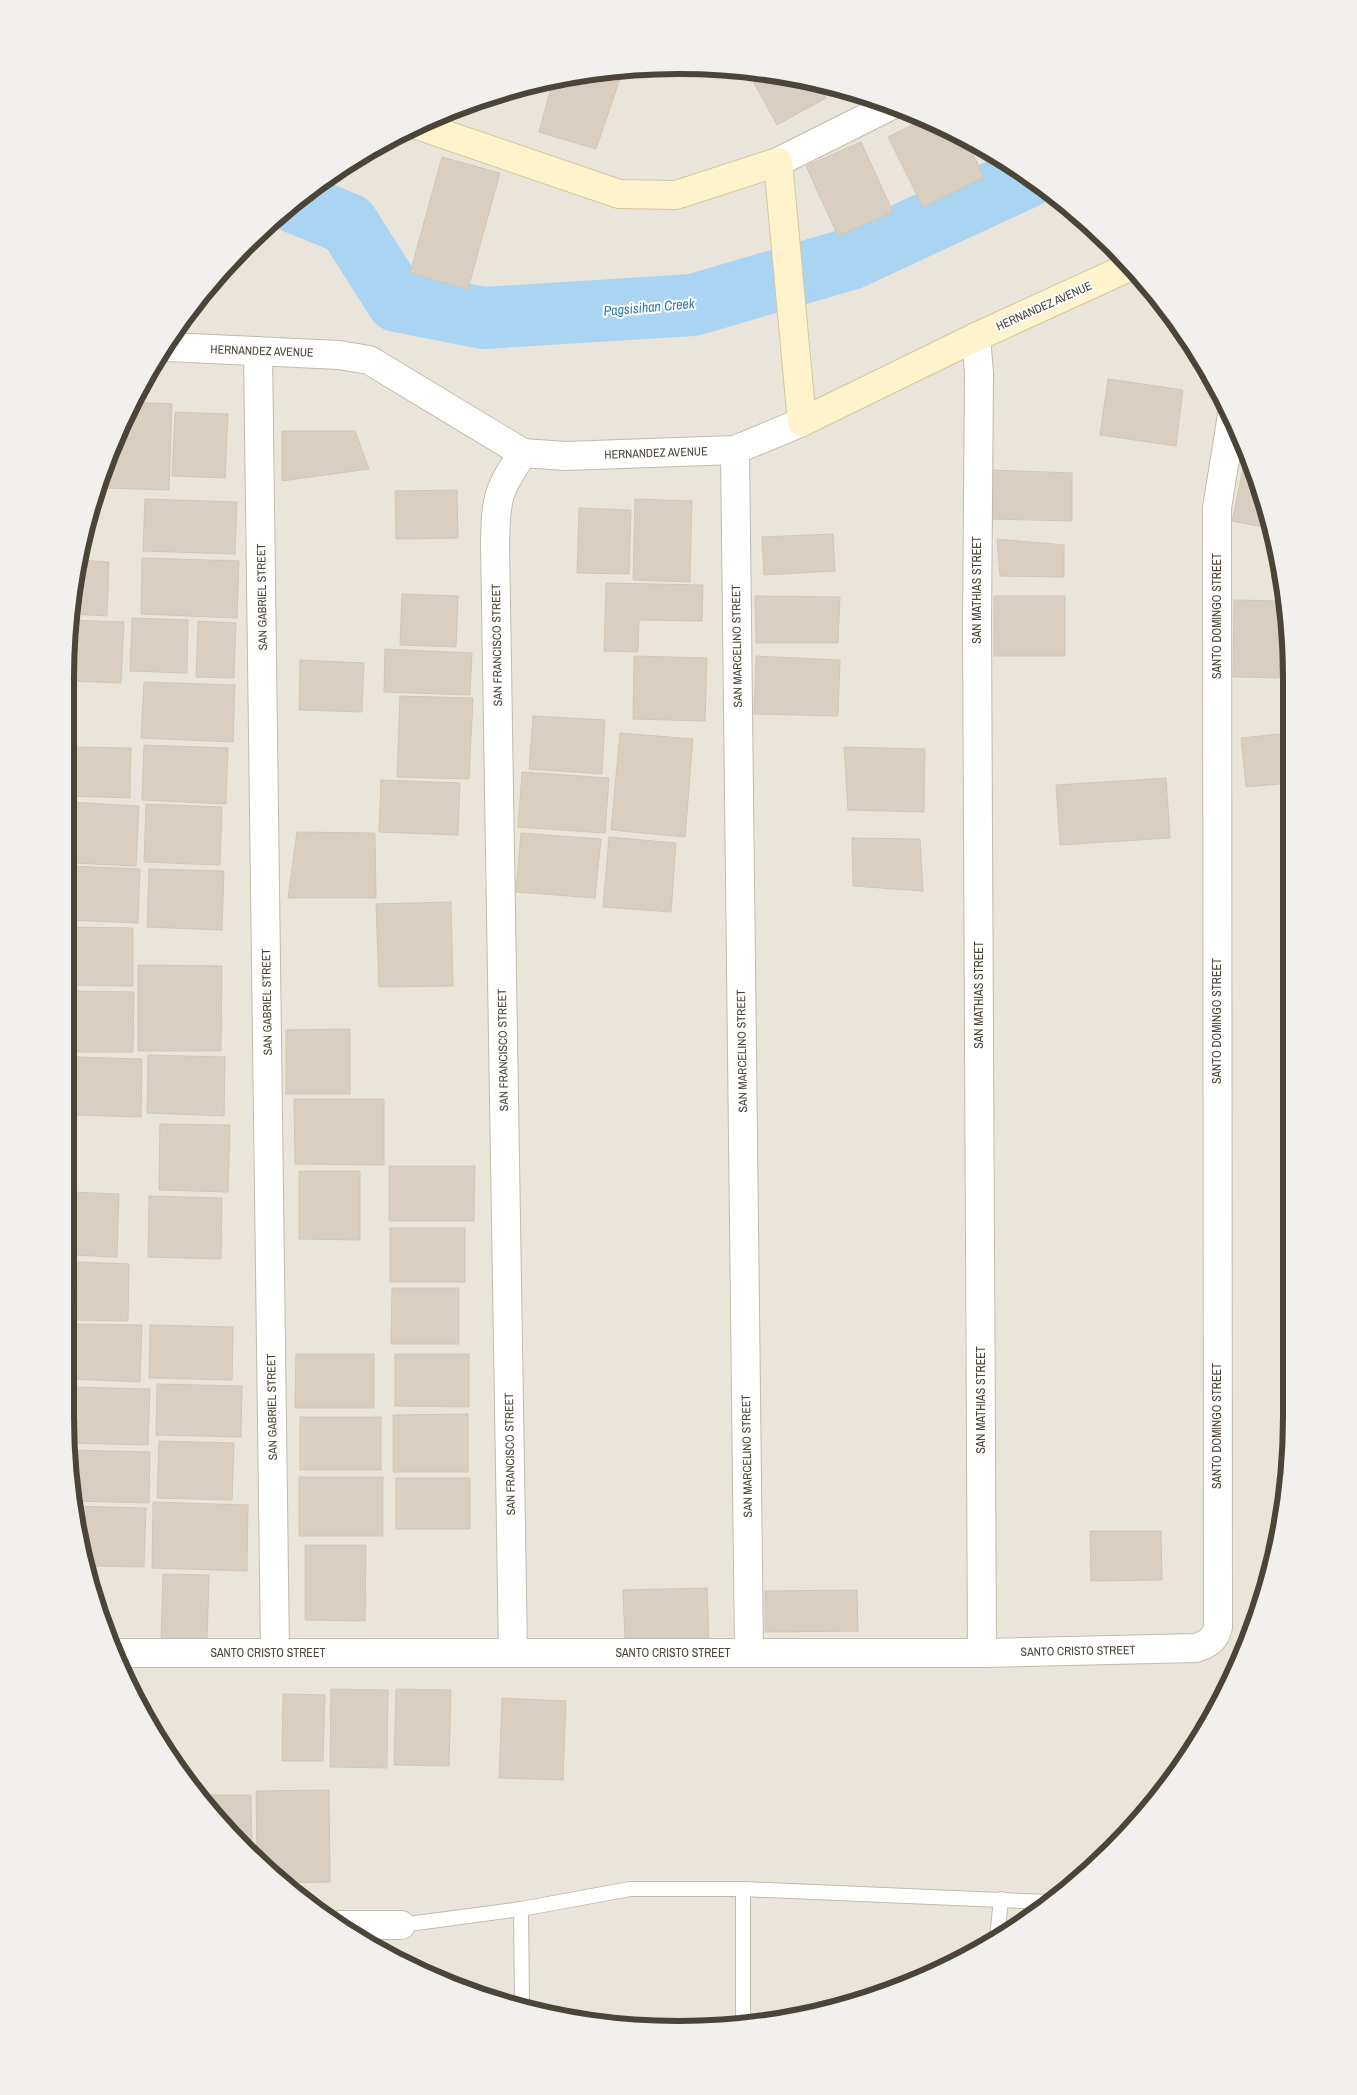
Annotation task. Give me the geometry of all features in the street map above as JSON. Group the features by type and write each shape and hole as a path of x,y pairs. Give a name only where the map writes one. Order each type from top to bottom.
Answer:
{"street":[{"path":"429,128 619,194 676,195 778,162 883,110"},
{"path":"778,162 802,422"},
{"name":"HERNANDEZ AVENUE","path":"173,347 339,355 369,360 523,453 564,456 734,450 802,422 976,337 1123,270"},
{"name":"SAN MATHIAS STREET","path":"976,337 979,373 977,634 982,1653"},
{"name":"SAN GABRIEL STREET","path":"258,351 275,1653"},
{"name":"SANTO DOMINGO STREET","path":"1218,1627 1218,508 1230,430"},
{"name":"SAN MARCELINO STREET","path":"734,450 749,1653"},
{"name":"SAN FRANCISCO STREET","path":"514,1653 495,543 496,504 504,481 523,453"},
{"name":"SANTO CRISTO STREET","path":"122,1653 982,1653 1196,1648 1208,1643 1216,1636 1218,1627"},
{"path":"352,1925 401,1925"}],"lane":[{"path":"401,1925 521,1909 630,1889 742,1889 1039,1901"},
{"path":"742,1889 744,2017"},
{"path":"998,1929 1001,1899"},
{"path":"521,1909 522,2001"}],"shaded area":[{"path":"639,75 718,75 796,85 835,94 910,120 946,136 981,155 1047,199 1106,251 1158,310 1202,376 1221,411 1251,484 1263,522 1272,561 1282,639 1283,1416 1282,1456 1278,1495 1263,1573 1237,1648 1221,1684 1202,1719 1158,1785 1106,1844 1047,1896 981,1940 946,1959 873,1989 835,2001 796,2010 718,2020 639,2020 561,2010 522,2001 447,1975 411,1959 343,1919 310,1896 280,1871 251,1844 199,1785 155,1719 136,1684 106,1611 94,1573 85,1534 75,1456 74,678 79,600 94,522 120,447 136,411 155,376 199,310 251,251 280,224 310,199 376,155 411,136 484,106 522,94 600,79"}],"building":[{"path":"615,77 620,79 596,149 539,132 551,87 600,79"},
{"path":"752,78 823,91 826,98 777,125"},
{"path":"916,123 971,149 984,177 923,207 888,137"},
{"path":"861,142 893,212 838,236 806,166"},
{"path":"442,157 500,173 468,289 410,273"},
{"path":"1108,379 1183,390 1176,446 1100,435"},
{"path":"141,402 172,404 169,490 107,488 107,481 120,447"},
{"path":"175,412 228,414 225,478 172,476"},
{"path":"282,431 355,431 369,469 282,481"},
{"path":"1244,465 1264,527 1232,521"},
{"path":"990,470 1072,473 1072,521 992,519"},
{"path":"457,490 458,538 396,539 395,491"},
{"path":"145,499 237,502 235,554 143,551"},
{"path":"635,499 692,501 690,582 633,580"},
{"path":"579,508 631,510 629,574 577,573"},
{"path":"833,534 835,571 764,575 762,537"},
{"path":"997,539 1064,545 1064,577 1000,576"},
{"path":"142,558 239,561 237,618 141,614"},
{"path":"85,560 109,562 107,616 78,614"},
{"path":"606,583 703,585 702,621 639,620 638,652 604,651"},
{"path":"402,594 458,596 456,647 400,645"},
{"path":"755,596 840,597 838,643 756,643"},
{"path":"994,596 1065,596 1065,656 994,656"},
{"path":"1234,600 1278,601 1283,678 1233,677"},
{"path":"132,618 188,620 187,673 130,671"},
{"path":"77,620 124,622 121,683 74,681"},
{"path":"198,621 236,623 234,678 196,677"},
{"path":"385,649 472,653 470,695 384,692"},
{"path":"634,656 707,658 705,721 633,719"},
{"path":"756,656 840,660 838,716 754,714"},
{"path":"300,660 364,663 362,712 299,710"},
{"path":"144,682 235,685 233,742 141,738"},
{"path":"400,696 473,698 469,779 397,777"},
{"path":"533,716 605,720 602,774 529,769"},
{"path":"620,733 693,739 685,837 611,830"},
{"path":"1283,734 1283,784 1246,787 1241,738"},
{"path":"144,745 228,748 226,804 142,800"},
{"path":"74,747 131,748 130,798 74,796"},
{"path":"844,747 925,749 924,812 848,810"},
{"path":"522,772 609,778 605,833 518,827"},
{"path":"1166,778 1170,838 1060,845 1056,785"},
{"path":"381,780 460,783 458,835 379,832"},
{"path":"74,802 139,806 136,866 74,863"},
{"path":"146,804 222,807 220,865 144,862"},
{"path":"297,832 375,833 376,898 288,898"},
{"path":"521,833 601,839 595,898 516,892"},
{"path":"609,837 676,843 671,912 603,907"},
{"path":"852,838 920,839 923,891 853,886"},
{"path":"74,866 140,869 138,923 74,920"},
{"path":"149,869 224,871 222,930 147,927"},
{"path":"451,902 453,986 379,987 376,904"},
{"path":"74,927 133,928 133,986 74,985"},
{"path":"138,965 222,966 221,1051 138,1051"},
{"path":"74,991 134,992 133,1052 74,1052"},
{"path":"350,1029 350,1094 286,1094 286,1030"},
{"path":"148,1055 225,1057 224,1116 147,1113"},
{"path":"77,1057 142,1059 141,1117 76,1115"},
{"path":"294,1099 384,1099 384,1165 295,1164"},
{"path":"160,1124 230,1125 228,1192 159,1190"},
{"path":"389,1166 475,1166 474,1221 389,1221"},
{"path":"299,1171 360,1171 360,1240 299,1239"},
{"path":"74,1192 119,1194 117,1257 74,1255"},
{"path":"149,1196 222,1198 221,1259 148,1257"},
{"path":"390,1228 465,1228 465,1282 390,1282"},
{"path":"78,1262 129,1264 128,1321 77,1320"},
{"path":"392,1288 459,1288 459,1344 391,1344"},
{"path":"74,1324 142,1325 140,1382 74,1379"},
{"path":"150,1325 233,1327 232,1380 149,1378"},
{"path":"296,1354 374,1354 374,1408 295,1408"},
{"path":"395,1354 469,1354 469,1407 395,1406"},
{"path":"157,1384 242,1386 241,1437 156,1435"},
{"path":"74,1387 150,1389 148,1445 75,1443"},
{"path":"468,1414 468,1472 393,1472 393,1415"},
{"path":"300,1417 381,1417 381,1470 300,1470"},
{"path":"159,1441 234,1443 232,1500 157,1498"},
{"path":"75,1450 150,1452 149,1503 80,1501"},
{"path":"299,1477 383,1477 383,1536 299,1536"},
{"path":"396,1478 470,1478 470,1529 396,1529"},
{"path":"153,1502 248,1505 247,1571 152,1568"},
{"path":"81,1506 146,1508 144,1567 92,1566"},
{"path":"1090,1531 1161,1531 1162,1580 1091,1581"},
{"path":"305,1545 366,1545 365,1621 305,1620"},
{"path":"163,1574 209,1575 207,1640 161,1639"},
{"path":"707,1588 709,1639 625,1641 623,1590"},
{"path":"857,1590 858,1631 765,1632 765,1591"},
{"path":"331,1689 388,1690 387,1768 330,1767"},
{"path":"396,1689 451,1690 449,1766 394,1765"},
{"path":"283,1694 325,1695 323,1761 282,1761"},
{"path":"502,1698 566,1701 563,1780 499,1778"},
{"path":"329,1790 330,1882 294,1883 257,1849 256,1791"},
{"path":"207,1795 251,1795 252,1845"}],"waterway":[{"name":"Pagsisihan Creek","path":"302,205 348,224 397,301 484,318 693,305 850,259 1020,180"}]}
